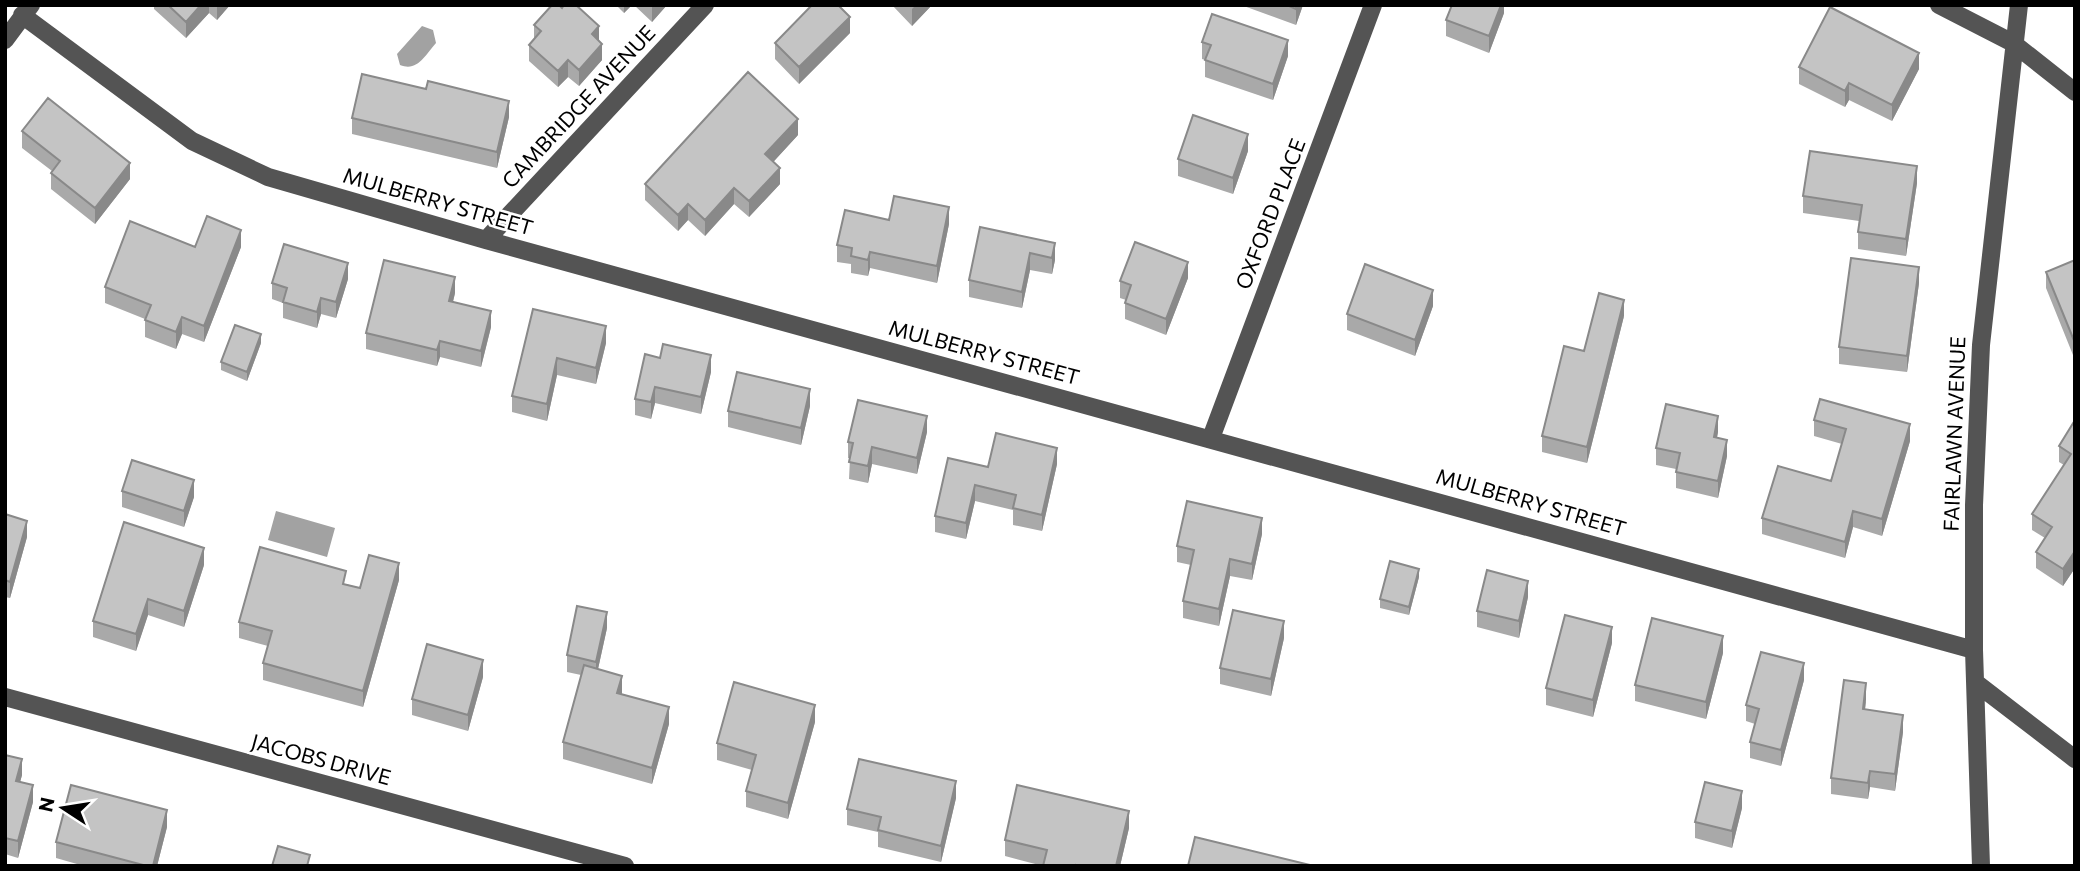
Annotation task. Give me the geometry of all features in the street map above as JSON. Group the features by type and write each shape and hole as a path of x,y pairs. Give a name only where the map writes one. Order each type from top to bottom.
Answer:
{"street":[{"name":"CAMBRIDGE AVENUE","path":"486,240 705,5"},
{"name":"OXFORD PLACE","path":"1211,438 1373,5"},
{"path":"1939,5 2013,43 2075,92"},
{"name":"FAIRLAWN AVENUE","path":"1981,866 1974,650 1973,505 1981,345 2019,5"},
{"name":"MULBERRY STREET","path":"27,10 192,141 268,177 486,240 1974,650"},
{"path":"5,40 27,10"},
{"path":"1976,683 2075,759"},
{"name":"JACOBS DRIVE","path":"5,697 625,866"}],"shaded area":[{"path":"422,26 433,30 436,43 416,64 406,67 400,65 397,54"},
{"path":"276,511 335,528 327,557 268,540"}],"building":[{"path":"168,5 201,5 186,22"},
{"path":"552,5 562,8 564,5 576,5 599,26 592,34 602,44 579,70 568,60 558,71 529,45 541,31 534,25"},
{"path":"812,5 838,5 850,17 799,67 775,43"},
{"path":"1452,5 1501,5 1489,36 1446,20"},
{"path":"1830,7 1919,53 1892,105 1849,83 1845,91 1799,67"},
{"path":"1212,14 1288,40 1273,84 1205,60 1211,45 1202,42"},
{"path":"748,72 798,119 765,154 780,168 749,201 734,188 705,220 688,204 678,215 645,184"},
{"path":"362,74 426,89 428,81 509,101 497,152 352,118"},
{"path":"48,98 130,163 95,208 51,173 60,161 22,131"},
{"path":"1193,115 1248,134 1233,178 1178,159"},
{"path":"1810,151 1917,166 1906,239 1858,232 1862,205 1803,196"},
{"path":"894,196 949,207 937,266 870,252 868,260 851,256 852,248 837,245 845,210 889,220"},
{"path":"207,216 241,230 204,326 182,317 176,332 145,320 151,305 105,287 130,221 195,247"},
{"path":"980,227 1055,243 1052,258 1030,253 1022,292 969,280"},
{"path":"1135,242 1188,262 1166,319 1125,303 1131,285 1120,281"},
{"path":"284,244 348,263 336,302 321,298 317,312 283,302 287,288 272,283"},
{"path":"1851,258 1919,267 1907,356 1839,347"},
{"path":"384,260 455,277 449,301 491,311 481,351 440,341 437,350 366,333"},
{"path":"2075,260 2075,343 2046,272"},
{"path":"1365,264 1433,290 1415,340 1347,314"},
{"path":"1599,293 1624,300 1587,447 1542,436 1564,346 1584,351"},
{"path":"533,309 606,326 596,368 557,358 547,404 512,396"},
{"path":"235,325 261,334 247,372 221,362"},
{"path":"663,344 711,355 701,397 655,387 651,402 635,399 645,354 660,358"},
{"path":"737,372 810,389 801,428 728,411"},
{"path":"1820,399 1910,424 1882,519 1853,511 1845,542 1762,518 1778,466 1831,481 1846,429 1814,420"},
{"path":"858,400 927,416 917,458 872,447 868,466 849,462 853,443 848,442"},
{"path":"1666,404 1718,416 1714,437 1727,440 1718,481 1676,472 1680,453 1656,448"},
{"path":"2075,420 2075,551 2063,569 2036,552 2052,527 2032,514 2071,454 2059,446"},
{"path":"996,433 1057,448 1042,515 1013,508 1016,495 975,485 966,523 935,516 948,458 988,467"},
{"path":"132,460 194,480 184,511 122,491"},
{"path":"1187,501 1262,518 1252,564 1230,559 1219,609 1183,601 1194,550 1177,546"},
{"path":"5,514 27,521 10,582 5,580"},
{"path":"124,522 204,548 184,611 148,599 136,634 93,621"},
{"path":"260,547 346,571 343,584 360,588 369,555 399,563 363,691 263,663 272,631 239,622"},
{"path":"1390,561 1419,569 1409,607 1380,599"},
{"path":"1487,570 1528,581 1519,621 1477,611"},
{"path":"577,606 607,612 596,662 567,655"},
{"path":"1233,610 1284,621 1271,679 1220,668"},
{"path":"1565,615 1612,627 1593,700 1546,688"},
{"path":"1652,618 1723,636 1706,702 1635,685"},
{"path":"427,644 483,660 468,715 412,699"},
{"path":"1761,652 1804,663 1781,750 1750,742 1759,709 1746,705"},
{"path":"584,665 622,676 617,693 669,707 652,768 563,742"},
{"path":"1844,680 1866,683 1863,709 1903,715 1895,774 1870,771 1868,783 1831,778"},
{"path":"734,682 815,705 788,803 746,791 756,755 717,743"},
{"path":"5,755 22,759 16,781 33,785 18,841 5,838"},
{"path":"859,759 956,781 941,846 878,830 881,817 847,809"},
{"path":"1705,782 1742,791 1732,831 1695,822"},
{"path":"71,785 167,810 153,866 56,842"},
{"path":"1017,785 1129,811 1116,866 1043,866 1047,850 1005,840"},
{"path":"1195,837 1314,866 1188,866"},
{"path":"278,846 310,855 307,866 272,866"}]}
